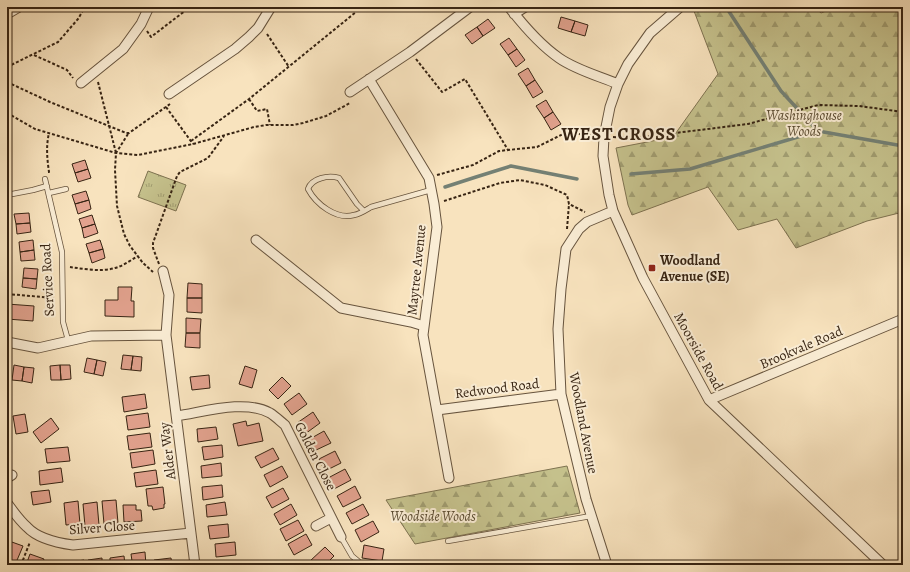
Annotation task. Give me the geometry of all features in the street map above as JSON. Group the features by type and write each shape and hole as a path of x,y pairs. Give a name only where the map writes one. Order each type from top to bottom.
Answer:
{"street":[{"path":"7,14 19,7"},
{"path":"81,83 122,49 141,24 149,7"},
{"path":"169,94 235,49 249,37 271,7"},
{"path":"350,92 410,52 470,7"},
{"path":"525,7 512,10 539,41 559,58 578,68 618,84"},
{"name":"Moorside Road","path":"680,7 650,33 628,64 618,84 610,107 604,137 603,156 613,211 643,278 709,400 883,565"},
{"name":"Maytree Avenue","path":"369,79 429,178 437,227 423,336 449,478"},
{"name":"Woodland Avenue","path":"608,565 591,516 561,394 558,329 566,249 578,229 587,222 613,211"},
{"path":"256,240 341,308 424,326"},
{"name":"Alder Way","path":"162,269 169,295 166,335 195,565"},
{"name":"Brookvale Road","path":"709,400 903,319"},
{"path":"7,342 38,348 91,336 166,335"},
{"name":"Redwood Road","path":"437,410 561,394"},
{"name":"Golden Close","path":"177,416 230,407 253,407 270,413 285,425 342,537"},
{"name":"Silver Close","path":"7,503 27,528 54,541 73,546 190,533"},
{"path":"316,526 331,518"}],"lane":[{"path":"364,211 357,204 339,178 333,176 314,181 310,184 308,189 312,197 319,204 330,211 343,216 353,216 364,211 371,207 431,190"},
{"name":"Service Road","path":"45,179 62,252 63,322 68,340"},
{"path":"7,195 47,186"},
{"path":"49,193 66,189"},
{"path":"448,541 591,516"},
{"path":"342,537 352,556 358,561"}],"path":[{"path":"7,67 58,42 78,19 85,7"},
{"path":"141,24 151,37 190,7"},
{"path":"191,141 289,67 356,12"},
{"path":"260,24 289,67"},
{"path":"410,52 442,92 465,79 508,150"},
{"path":"34,55 67,70 77,83 81,83"},
{"path":"95,72 116,153 114,170 117,206 124,234 130,246 152,273 162,269 152,248 177,176 180,172 208,158 224,135"},
{"path":"7,82 50,102 110,127 129,133"},
{"path":"7,113 35,129 116,153 138,155 193,144 254,127 298,124 326,116 355,100 350,92"},
{"path":"116,153 129,133 174,101 169,94"},
{"path":"248,99 257,111 267,109 270,125"},
{"path":"429,178 473,165 499,151 537,147 563,134 572,133 604,137 635,138 748,124 818,105 859,106 903,112"},
{"path":"166,107 193,144"},
{"path":"7,117 11,115"},
{"path":"45,179 44,173 49,172 47,143 49,133"},
{"path":"434,204 500,183 520,180 545,185 567,195 569,204 566,231"},
{"path":"569,204 590,214 593,219"},
{"path":"63,266 108,270 116,268 138,256"},
{"path":"7,294 62,299"},
{"path":"21,565 34,532"}],"green space":[{"name":"Washinghouse Woods","path":"702,7 814,7 821,13 836,7 903,7 903,212 867,221 796,248 777,219 738,230 708,187 632,215 628,205 616,148 673,137 718,74 694,11"},
{"path":"148,171 186,185 176,211 138,197"},
{"name":"Woodside Woods","path":"567,466 580,513 415,544 386,500"}],"building":[{"path":"561,17 575,21 571,32 558,28"},
{"path":"488,19 495,28 483,36 477,27"},
{"path":"575,21 588,25 585,36 571,32"},
{"path":"477,27 483,36 472,44 465,35"},
{"path":"509,38 517,49 508,55 500,44"},
{"path":"517,49 525,60 516,67 508,55"},
{"path":"528,68 535,80 526,86 518,74"},
{"path":"535,80 543,92 533,98 526,86"},
{"path":"546,100 553,112 544,118 536,106"},
{"path":"553,112 561,124 551,130 544,118"},
{"path":"85,160 88,169 75,173 72,164"},
{"path":"88,169 91,178 78,182 75,173"},
{"path":"86,191 89,200 75,204 72,195"},
{"path":"89,200 91,209 78,214 75,204"},
{"path":"29,213 30,223 16,224 14,214"},
{"path":"92,215 95,224 82,228 79,219"},
{"path":"30,223 31,232 17,234 16,224"},
{"path":"95,224 98,233 84,238 82,228"},
{"path":"33,240 34,250 20,252 19,242"},
{"path":"100,240 103,249 89,253 86,244"},
{"path":"103,249 105,258 92,263 89,253"},
{"path":"34,250 35,260 21,261 20,252"},
{"path":"24,268 38,269 37,279 23,278"},
{"path":"23,278 37,279 36,289 22,287"},
{"path":"188,283 202,284 202,298 187,298"},
{"path":"118,287 132,287 131,301 134,301 134,317 105,316 105,300 118,300"},
{"path":"187,298 202,298 202,313 187,312"},
{"path":"7,304 34,306 33,321 7,319"},
{"path":"186,318 201,319 200,333 186,333"},
{"path":"186,333 200,333 200,348 185,347"},
{"path":"123,355 133,356 131,370 121,369"},
{"path":"133,356 142,357 141,371 131,370"},
{"path":"87,358 97,360 94,374 84,372"},
{"path":"97,360 106,362 103,376 94,374"},
{"path":"7,364 11,365 8,379 7,379"},
{"path":"14,365 24,367 22,381 12,380"},
{"path":"60,365 70,365 71,379 61,380"},
{"path":"60,365 61,380 51,380 50,366"},
{"path":"245,366 257,370 252,388 239,384"},
{"path":"24,367 34,368 32,383 22,381"},
{"path":"209,375 210,388 192,390 190,377"},
{"path":"282,377 291,386 278,399 269,390"},
{"path":"299,393 307,404 292,415 284,404"},
{"path":"145,394 147,408 124,412 122,397"},
{"path":"313,412 320,423 305,434 297,423"},
{"path":"148,413 150,427 128,430 126,416"},
{"path":"25,414 28,432 16,434 13,416"},
{"path":"51,418 59,429 41,443 33,432"},
{"path":"246,421 247,426 259,423 263,441 238,446 233,424"},
{"path":"216,427 218,439 198,442 197,429"},
{"path":"324,431 331,443 314,451 308,440"},
{"path":"150,433 152,447 129,450 127,436"},
{"path":"222,445 223,457 204,460 202,447"},
{"path":"68,447 70,461 47,463 45,449"},
{"path":"273,448 279,459 261,468 255,457"},
{"path":"153,450 155,464 132,468 130,453"},
{"path":"335,451 341,463 325,471 319,459"},
{"path":"221,463 222,476 202,478 201,466"},
{"path":"282,466 288,477 270,487 264,475"},
{"path":"61,468 63,482 40,485 39,471"},
{"path":"345,469 351,480 334,489 328,478"},
{"path":"156,470 158,484 136,487 134,473"},
{"path":"222,485 223,497 203,500 202,487"},
{"path":"355,486 361,498 343,507 337,496"},
{"path":"163,487 164,508 153,510 152,506 148,506 146,489"},
{"path":"283,488 289,499 272,508 266,497"},
{"path":"49,490 51,502 33,505 31,492"},
{"path":"116,500 118,523 104,524 102,501"},
{"path":"78,501 80,524 66,525 64,503"},
{"path":"97,502 99,525 85,526 83,504"},
{"path":"225,502 227,515 207,517 206,505"},
{"path":"291,504 297,515 280,525 274,514"},
{"path":"363,504 369,515 352,524 346,513"},
{"path":"123,505 136,505 136,510 141,510 142,521 124,522"},
{"path":"298,520 304,531 286,541 280,529"},
{"path":"373,521 379,532 361,542 355,530"},
{"path":"228,524 229,537 210,539 208,526"},
{"path":"306,534 312,545 294,555 288,544"},
{"path":"9,541 23,546 15,565 7,565 7,547"},
{"path":"235,542 236,555 216,557 215,544"},
{"path":"364,545 384,549 382,561 362,558"},
{"path":"325,547 334,556 325,565 314,565 310,561"},
{"path":"145,552 146,565 127,565 127,561 132,561 131,554"},
{"path":"30,554 44,559 43,562 46,563 45,565 26,565"},
{"path":"124,556 125,565 110,565 110,558"},
{"path":"102,558 102,565 88,565 88,560"},
{"path":"171,558 172,565 154,565 154,560"},
{"path":"84,560 85,565 70,565 70,562"},
{"path":"237,561 238,565 218,565 218,563"}],"waterway":[{"path":"728,10 781,91 818,131"},
{"path":"631,174 690,169 818,131 903,146"},
{"path":"445,187 511,166 577,179"}],"place":[{"name":"Woodland Avenue (SE)","path":"652,268"}],"district":[{"name":"WEST CROSS","path":"619,134"}]}
